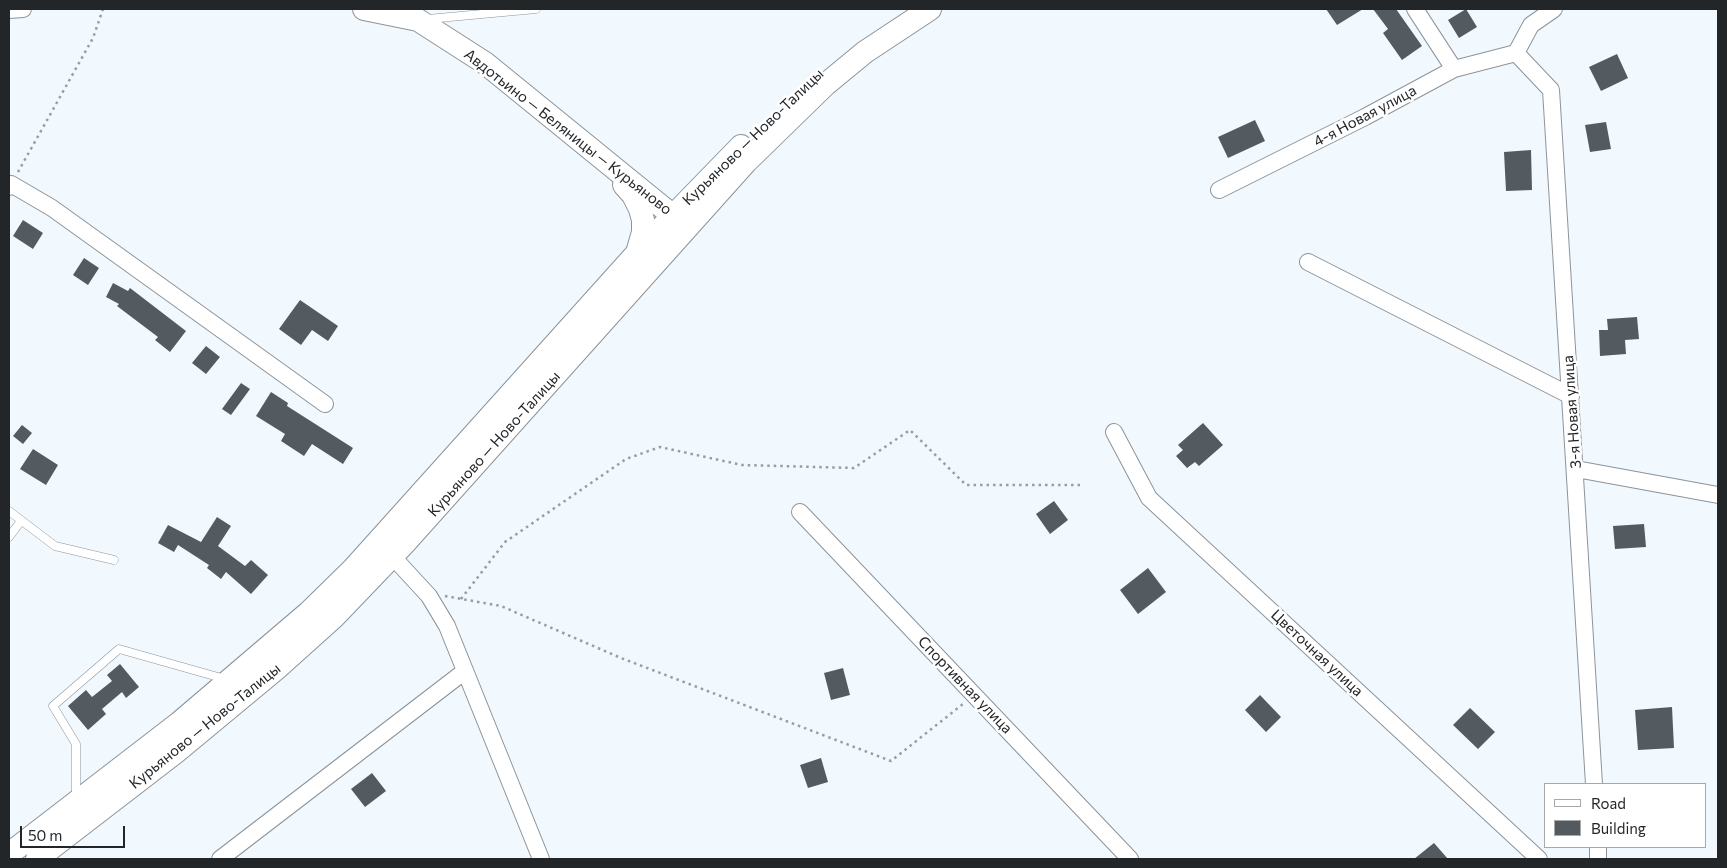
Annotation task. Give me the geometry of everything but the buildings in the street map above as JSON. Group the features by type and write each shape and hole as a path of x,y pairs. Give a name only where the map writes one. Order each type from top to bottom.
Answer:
{"main road":[{"name":"Авдотьино — Беляницы — Курьяново","path":"364,9 418,20 485,63 680,221"},
{"name":"Курьяново — Ново-Талицы","path":"37,859 176,752 276,669 335,616 392,557 680,221 734,152 815,74 856,40 901,9"},
{"name":"Курьяново — Ново-Талицы","path":"9,854 179,723 308,613 353,569 637,253 680,221 746,162 826,85 865,52 930,9"},
{"path":"601,157 646,186 670,193 690,186 734,152"},
{"path":"601,157 633,195 640,209 643,232 637,253"}],"street":[{"path":"9,10 23,9"},
{"path":"1415,9 1454,69"},
{"path":"1516,54 1531,26 1554,9"},
{"name":"4-я Новая улица","path":"1219,190 1365,117 1454,69 1516,54"},
{"name":"3-я Новая улица","path":"1516,54 1551,90 1576,469 1594,783"},
{"path":"10,186 52,208 325,404"},
{"path":"1308,262 1571,396"},
{"name":"Цветочная улица","path":"1114,432 1149,498 1538,859"},
{"path":"1576,469 1718,495"},
{"name":"Спортивная улица","path":"800,512 1130,859"},
{"path":"392,557 429,596 447,626 541,859"},
{"path":"220,859 465,671"}],"lane":[{"path":"418,20 536,9"},
{"path":"9,511 55,546 114,560"},
{"path":"9,536 21,521"},
{"path":"76,802 76,744 52,706 119,649 230,680"}],"path":[{"path":"10,186 93,38 103,9"},
{"path":"461,599 505,542 626,459 660,448 742,465 854,468 910,430 966,485 1082,484"},
{"path":"444,596 501,606 621,658 891,760 974,695"}]}
